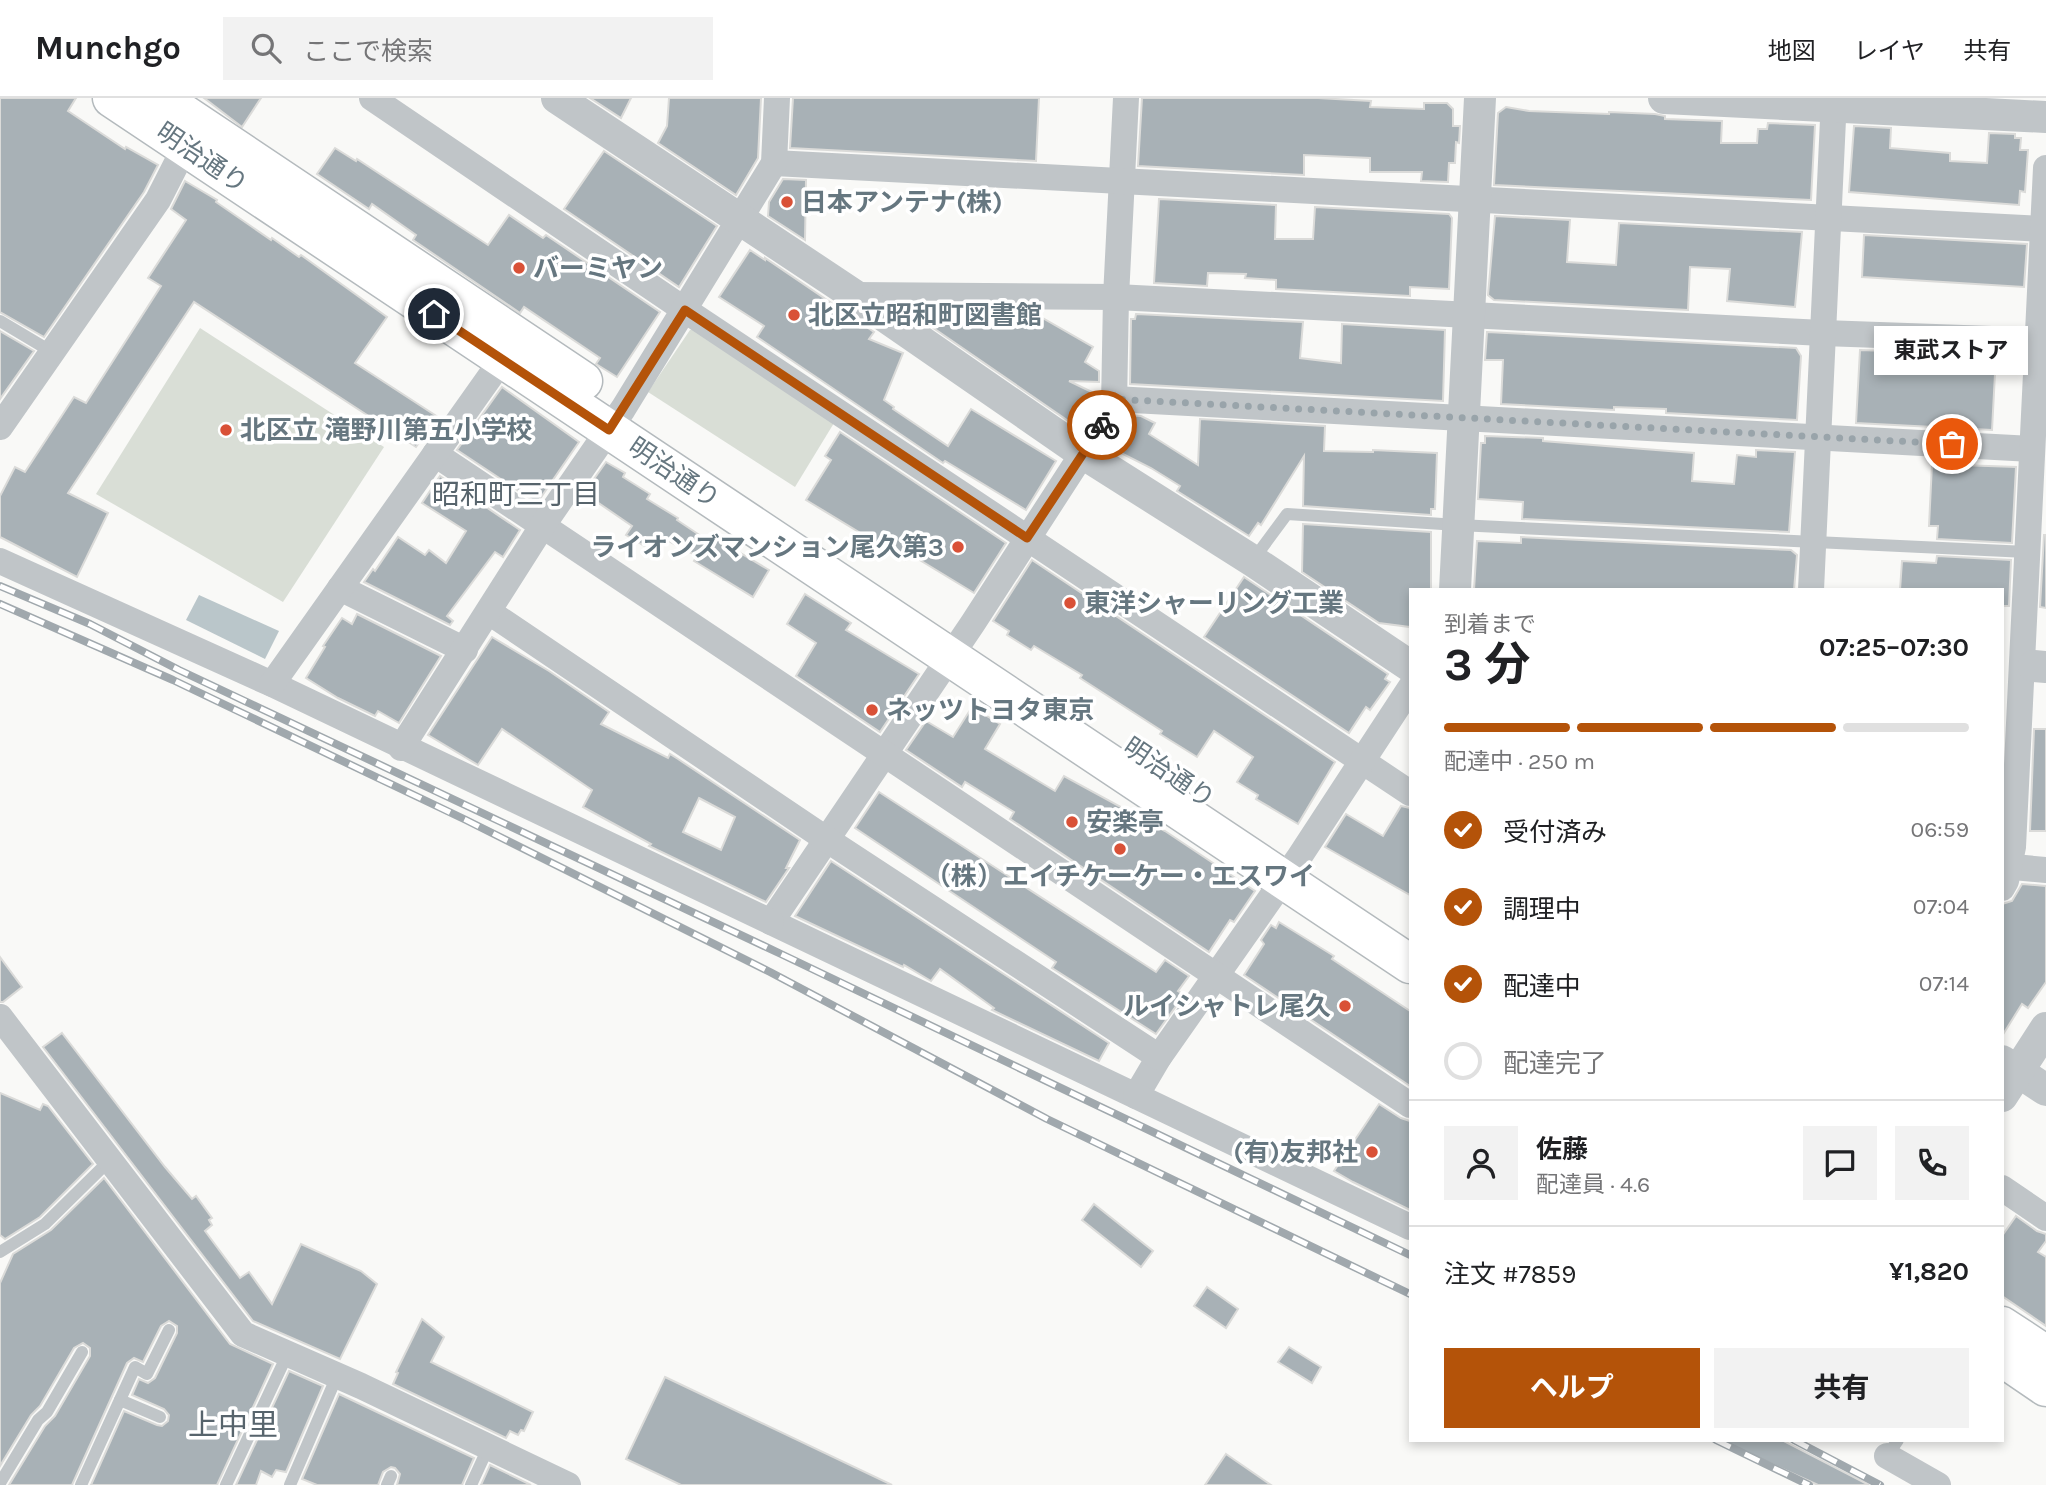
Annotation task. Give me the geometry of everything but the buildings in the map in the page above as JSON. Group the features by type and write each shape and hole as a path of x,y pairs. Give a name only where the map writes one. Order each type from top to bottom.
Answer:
{"main road":[{"name":"明治通り","path":"112,98 194,122"},
{"name":"明治通り","path":"160,98 510,348 616,419 1291,869 1409,933"},
{"name":"明治通り","path":"1291,869 1409,963"},
{"path":"2004,1327 2046,1355"},
{"path":"2004,1358 2046,1387"}],"street":[{"path":"372,98 1409,792"},
{"path":"557,98 854,295 1084,454 1409,665"},
{"path":"401,748 543,525 616,419 774,163 776,98"},
{"path":"771,922 957,647 1114,405 1116,297 1126,98"},
{"path":"1455,588 1480,98"},
{"path":"1679,98 1834,102 2046,117"},
{"path":"1811,588 1834,102"},
{"path":"0,427 158,200 194,122"},
{"path":"774,163 2043,229"},
{"path":"2046,169 2042,341 2032,449 2027,552 2026,665 2010,768 2013,847 2005,874 2046,870"},
{"path":"854,295 1116,297 1823,333 2042,341"},
{"path":"272,684 510,348"},
{"path":"1114,399 2032,449"},
{"path":"435,454 1409,1104"},
{"path":"0,561 272,684 401,748 1409,1227"},
{"path":"340,588 465,650"},
{"path":"489,612 826,839 1158,1057"},
{"path":"1136,1096 1158,1057 1291,869 1409,690"},
{"path":"0,1019 111,1159 243,1334 568,1485"},
{"path":"2046,1028 2007,1076 2046,1090"},
{"path":"2004,1189 2046,1218"},
{"path":"1892,1448 1938,1485"}],"lane":[{"path":"0,321 52,352"},
{"path":"1252,561 1287,514 1458,525 2027,552"},
{"path":"0,1252 45,1224 111,1159"},
{"path":"81,1485 135,1367 147,1374 169,1330"},
{"path":"0,1483 38,1420 47,1412 82,1352"},
{"path":"226,1485 288,1353"},
{"path":"290,1485 337,1376"},
{"path":"120,1400 160,1417"},
{"path":"471,1485 488,1448"}],"shaded area":[{"path":"200,328 384,447 283,602 96,494"},
{"path":"703,328 834,423 795,487 648,392 690,330"},
{"path":"199,595 279,631 265,659 186,620"}],"railway":[{"path":"0,586 90,624 179,670 1409,1255"},
{"path":"0,604 173,680 466,820 770,972 1047,1119 1409,1294"},
{"path":"1720,1442 1809,1485"},
{"path":"1798,1442 1880,1485"}],"way so far":[{"path":"1102,425 1114,405 1114,399 1952,444"}],"place":[{"name":"日本アンテナ(株)","path":"787,202"},
{"name":"バーミヤン","path":"519,268"},
{"name":"北区立昭和町図書館","path":"794,315"},
{"name":"北区立 滝野川第五小学校","path":"226,430"},
{"name":"東武ストア","path":"1952,444"},
{"name":"ライオンズマンション尾久第3","path":"958,547"},
{"name":"東洋シャーリング工業","path":"1070,603"},
{"name":"ネッツトヨタ東京","path":"872,710"},
{"name":"安楽亭","path":"1072,822"},
{"name":"（株）エイチケーケー・エスワイ","path":"1120,849"},
{"name":"ルイシャトレ尾久","path":"1345,1006"},
{"name":"(有)友邦社","path":"1372,1152"}],"district":[{"name":"昭和町三丁目","path":"516,494"},
{"name":"上中里","path":"233,1425"}],"route":[{"path":"434,314 609,430 685,310 1027,538 1102,425"}]}
